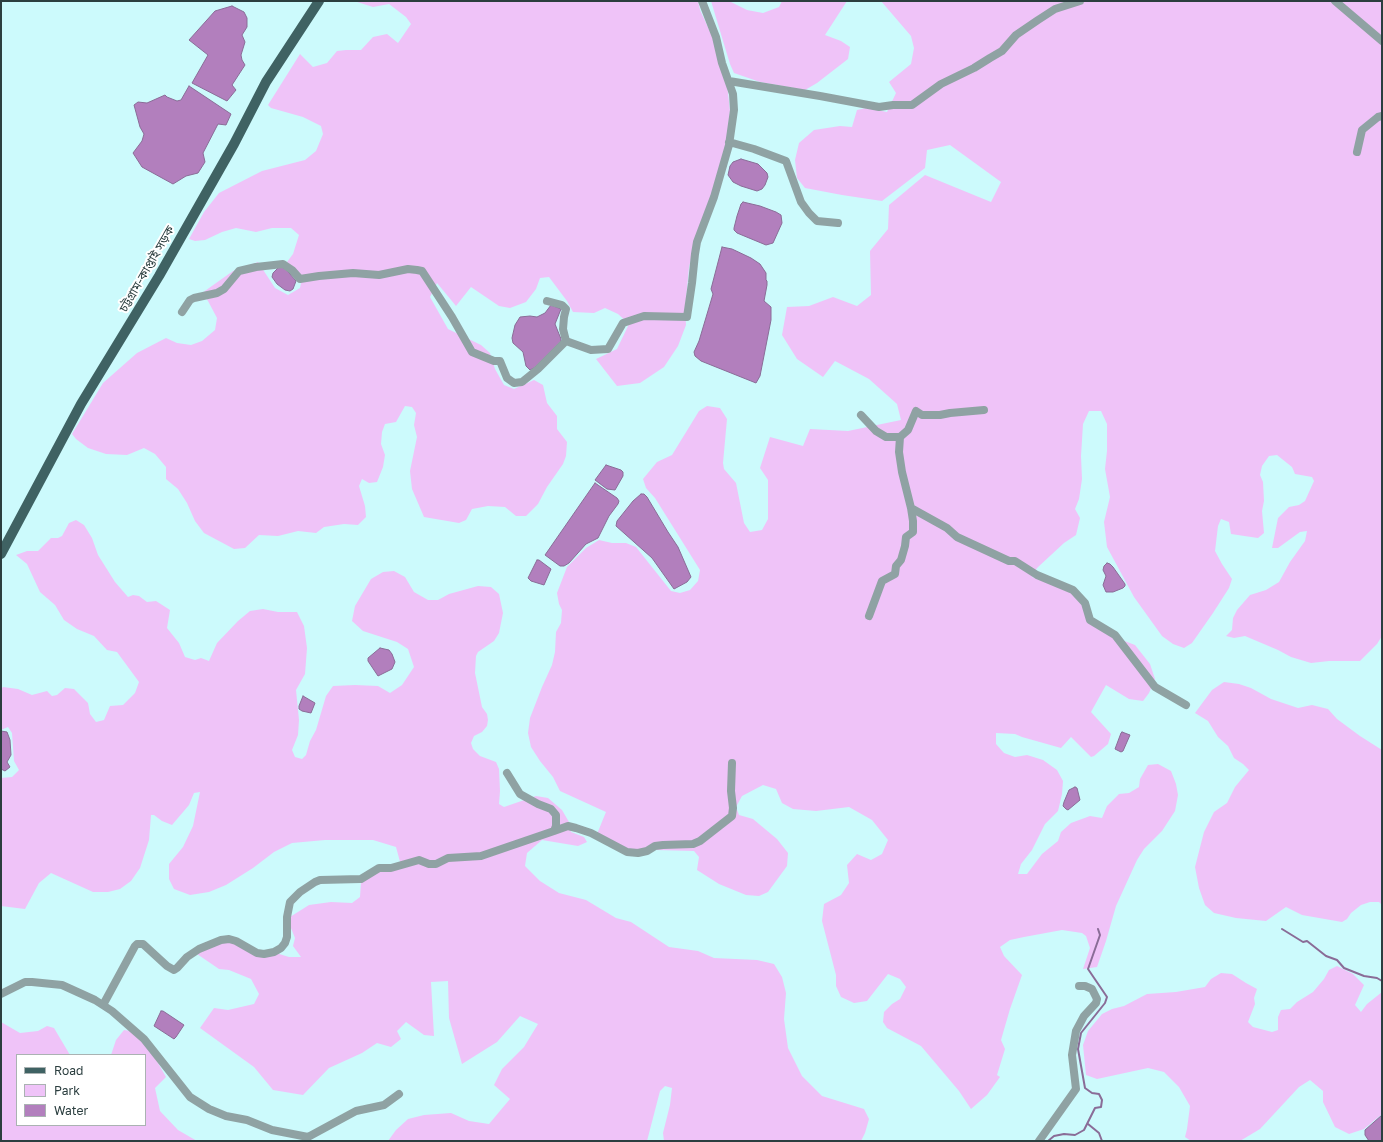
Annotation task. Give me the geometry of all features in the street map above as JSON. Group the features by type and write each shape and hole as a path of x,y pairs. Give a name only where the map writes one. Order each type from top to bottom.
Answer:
{"main road":[{"name":"চট্টগ্রাম-কাপ্তাই সড়ক","path":"1,554 77,411 148,296 225,160 266,82 319,1"}],"street":[{"path":"566,340 591,350 608,349 623,323 644,316 686,317 695,254 714,197 729,142 734,110 733,94 722,63 716,37 702,1"},
{"path":"729,81 820,96 879,108 893,105 912,105 941,84 974,68 1002,51 1016,35 1055,9 1080,1"},
{"path":"1335,1 1382,41"},
{"path":"1357,152 1362,130 1378,117 1382,116"},
{"path":"729,142 754,149 786,161 801,202 808,213 817,222 838,223"},
{"path":"182,312 190,300 217,293 224,289 240,272 256,267 283,264 292,270 300,279 353,273 379,275 417,270 422,271 452,317 472,352 494,361 500,361 507,378 514,383 522,382 538,369 566,340"},
{"path":"547,301 562,305 566,309 563,329 566,340"},
{"path":"861,415 876,431 886,437 900,437 908,430 916,411 922,415 940,415 984,410"},
{"path":"869,616 882,581 892,577 895,574 896,566 901,560 906,537 913,532 911,508 899,452 900,437"},
{"path":"911,508 948,528 957,536 1009,561 1015,561 1037,575 1073,590 1084,603 1090,620 1115,635 1155,687 1186,704"},
{"path":"102,1005 137,944 143,944 167,966 174,970 178,968 187,957 199,949 221,940 236,941 257,953 264,954 274,952 281,948 287,937 287,917 290,902 300,892 320,880 361,879 379,868 391,868 419,860 429,864 436,864 448,858 481,856 568,826 590,833 627,852 638,853 647,851 655,846 663,845 693,844 700,841 732,816 732,763"},
{"path":"507,773 520,794 551,809 556,816 556,826 554,831"},
{"path":"1,994 24,982 62,985 76,991 112,1010 144,1039 190,1096 209,1109 226,1116 247,1120 272,1130 308,1136 356,1110 384,1105 399,1094"},
{"path":"1039,1141 1076,1089 1072,1055 1076,1031 1084,1016 1096,1003 1097,999 1092,989 1085,986 1079,986"}],"green space":[{"path":"354,1 698,1 700,10 713,38 727,84 730,111 726,146 689,267 685,310 686,325 678,346 664,367 640,383 617,386 596,359 617,349 629,324 618,314 605,308 594,313 573,312 567,301 549,277 540,278 536,289 526,302 510,308 499,306 471,287 456,306 437,283 430,297 448,329 481,345 490,353 495,369 504,385 514,389 534,380 543,385 547,403 557,416 557,429 567,442 566,456 563,464 547,487 538,504 526,516 516,516 505,507 488,506 472,509 466,520 459,523 424,517 412,489 410,471 417,437 414,425 416,413 412,407 405,406 396,422 385,424 382,432 381,444 385,455 383,467 377,482 369,483 362,479 359,486 365,506 366,517 358,525 344,524 324,527 316,533 298,531 278,536 259,535 245,548 234,549 204,533 195,521 187,503 178,489 166,479 166,467 155,454 144,448 127,455 106,454 88,448 72,434 103,383 137,353 166,338 177,343 191,345 202,341 215,330 217,318 202,293 233,271 258,262 275,288 288,295 300,288 301,283 299,274 287,262 293,254 299,235 291,228 272,228 256,232 236,228 222,232 205,240 195,241 189,239 204,212 219,193 262,171 305,160 316,151 323,134 321,126 303,117 271,108 268,105 300,54 313,67 327,63 337,51 361,50 373,37 387,34 398,43 411,24 406,17 389,4 373,7"},
{"path":"711,1 729,1 747,10 763,13 779,7 782,1 847,1 825,35 841,41 850,47 848,59 817,83 805,90 760,82 734,73"},
{"path":"881,1 1382,1 1382,636 1377,644 1360,661 1329,661 1311,663 1291,657 1245,636 1234,638 1226,636 1232,630 1233,618 1237,610 1250,595 1266,590 1279,582 1290,562 1305,541 1307,531 1300,532 1278,548 1272,548 1278,518 1289,507 1299,505 1305,501 1314,481 1312,477 1295,474 1292,467 1277,455 1269,456 1262,466 1260,475 1263,482 1264,501 1262,511 1264,533 1258,538 1231,534 1229,522 1221,519 1218,526 1215,551 1232,579 1229,588 1192,643 1184,648 1173,644 1162,636 1134,597 1107,547 1104,522 1110,497 1105,469 1107,424 1101,411 1089,411 1083,424 1081,456 1082,479 1079,499 1075,509 1080,518 1076,535 1064,543 1037,568 1032,577 1068,590 1083,606 1089,622 1109,635 1135,645 1150,664 1155,679 1149,693 1143,701 1129,699 1106,685 1091,712 1111,734 1108,744 1094,756 1091,757 1071,737 1061,748 1015,734 996,733 996,744 1004,753 1015,757 1027,755 1043,760 1057,770 1063,781 1058,811 1045,824 1032,850 1021,864 1018,874 1027,874 1042,854 1058,841 1061,832 1071,823 1090,816 1102,818 1107,806 1119,794 1129,793 1139,787 1140,779 1148,765 1158,764 1171,771 1178,795 1175,811 1162,831 1144,849 1137,860 1116,906 1097,967 1083,969 1090,948 1086,936 1082,933 1062,930 1010,940 1000,947 1004,956 1022,975 1001,1040 1005,1049 997,1075 1000,1077 987,1095 971,1109 959,1091 921,1046 887,1028 883,1022 884,1012 900,999 906,987 900,979 888,974 867,1001 854,1003 841,997 836,986 836,975 822,921 824,904 841,895 849,883 847,865 857,854 871,860 882,854 888,840 872,820 849,807 816,811 793,809 782,803 776,789 763,785 742,796 736,807 739,815 753,819 777,839 788,853 787,866 768,892 759,896 746,895 719,884 697,870 699,857 694,851 627,850 597,834 606,812 560,791 553,777 531,747 528,733 530,718 552,665 555,652 556,632 561,623 562,610 557,593 567,567 586,548 599,540 612,543 626,543 636,547 671,591 680,593 690,590 698,581 700,570 655,498 646,488 643,479 657,462 672,455 699,411 707,406 720,408 727,419 723,463 724,469 736,483 744,523 750,532 762,530 768,519 768,480 760,468 770,437 803,446 810,429 848,431 901,420 897,404 869,379 835,361 823,377 797,359 782,335 787,307 809,306 833,297 857,306 871,295 870,251 888,229 889,205 925,175 991,202 1001,182 950,145 927,150 925,168 882,201 805,188 797,178 795,160 799,143 814,130 840,126 852,127 857,110 866,108 887,112 896,93 889,82 911,64 914,48 911,36"},
{"path":"76,520 84,525 92,538 98,555 115,582 128,597 133,595 139,596 147,602 156,601 170,610 167,628 179,643 185,657 195,660 201,658 209,661 217,643 250,611 263,609 278,612 297,612 304,626 307,648 305,674 296,690 299,720 298,735 292,750 295,757 302,759 306,755 310,741 316,730 326,696 333,686 378,686 390,693 402,685 414,667 408,649 397,642 363,631 352,621 355,606 371,579 383,572 394,571 405,577 414,592 428,600 438,600 449,594 478,586 491,587 499,594 503,613 499,633 494,641 478,652 476,656 475,673 482,707 487,714 488,720 487,726 482,732 474,736 471,743 473,749 480,756 496,762 499,769 499,804 504,807 536,796 548,798 562,810 569,822 571,832 584,837 587,842 578,846 542,840 527,853 525,866 540,881 559,893 586,900 616,918 631,922 669,947 698,951 714,958 757,960 774,964 782,977 786,993 784,1019 788,1048 802,1076 822,1096 864,1109 869,1119 861,1141 664,1141 663,1133 670,1105 672,1088 665,1086 660,1091 647,1141 388,1141 396,1130 408,1119 424,1115 451,1113 469,1121 489,1124 510,1099 494,1085 502,1069 524,1047 538,1024 520,1016 497,1042 462,1064 449,1018 448,981 431,982 434,1036 424,1035 406,1022 397,1031 401,1039 391,1047 377,1043 362,1053 329,1068 303,1095 273,1090 254,1067 200,1028 214,1008 228,1010 254,1004 259,994 251,979 229,970 219,969 197,954 204,948 230,941 257,954 276,953 289,957 301,957 293,946 295,938 289,923 290,917 309,905 331,902 352,903 360,897 361,882 380,871 402,869 396,847 373,840 325,840 292,843 274,852 253,868 226,885 209,892 190,895 174,889 169,879 169,864 183,847 193,826 200,792 194,793 189,805 172,825 162,821 154,815 151,815 149,840 140,868 131,881 120,889 108,892 93,892 51,873 39,883 25,909 1,906 1,778 12,777 19,770 14,761 12,733 8,727 1,730 1,689 3,687 18,689 32,695 47,691 52,696 57,695 65,688 74,689 88,703 90,714 96,722 104,720 110,706 123,705 135,693 139,682 117,652 107,650 94,636 77,629 64,620 55,605 40,592 27,564 16,555 27,551 38,551 51,538 58,538 62,536 69,523"},
{"path":"1224,682 1239,684 1251,688 1271,699 1298,708 1312,705 1328,709 1337,719 1382,750 1382,905 1379,902 1370,902 1361,905 1342,922 1302,915 1286,907 1266,921 1236,918 1214,913 1205,905 1199,888 1195,867 1204,832 1214,812 1227,803 1235,787 1249,770 1234,758 1228,746 1218,737 1208,721 1195,713 1212,690"},
{"path":"1337,966 1353,974 1364,985 1355,1005 1361,1012 1367,1004 1382,992 1382,1114 1364,1129 1349,1134 1335,1127 1323,1102 1323,1091 1310,1080 1299,1087 1260,1129 1240,1141 1191,1141 1185,1137 1190,1106 1179,1087 1164,1072 1148,1068 1097,1079 1086,1075 1083,1045 1088,1031 1102,1014 1112,1009 1124,1006 1147,994 1176,992 1205,987 1211,979 1221,973 1232,974 1257,989 1254,998 1255,1004 1248,1022 1253,1027 1272,1032 1278,1030 1278,1017 1281,1010 1290,1009 1297,1002 1313,992 1324,979 1329,970"},
{"path":"1,1022 20,1033 38,1031 47,1026 54,1028 69,1054 16,1054 16,1126 146,1126 146,1054 111,1054 116,1040 124,1030 130,1031 150,1049 166,1077 155,1088 160,1111 178,1130 197,1141 1,1141"}],"water":[{"path":"232,6 244,12 247,18 247,27 242,35 245,42 241,55 245,65 232,85 236,90 227,101 192,83 208,55 189,40 215,11"},
{"path":"189,86 231,114 226,125 218,124 203,153 205,162 198,173 186,176 173,184 142,167 133,153 142,141 144,134 140,127 134,105 138,102 147,103 165,95 177,101 181,100"},
{"path":"741,159 758,164 767,173 768,177 762,189 757,191 741,186 733,182 728,175 730,166 733,162"},
{"path":"743,202 760,206 781,215 782,223 773,243 766,245 737,233 734,230 737,216"},
{"path":"722,247 732,249 751,258 760,264 766,273 767,285 764,301 771,307 771,320 760,376 756,383 701,361 695,356 694,352 699,341 713,294 711,289"},
{"path":"280,266 284,267 296,281 293,289 290,291 285,290 277,284 272,277 273,273"},
{"path":"551,305 561,309 555,324 561,341 534,368 530,370 526,366 523,352 513,343 512,338 515,325 520,317 537,317 545,313"},
{"path":"606,465 623,472 623,476 615,490 607,489 595,480"},
{"path":"595,483 617,498 619,501 618,504 609,516 598,538 586,544 569,563 564,566 560,566 545,555"},
{"path":"641,494 644,494 647,497 678,547 691,577 687,582 674,589 652,558 616,526 617,521 633,501"},
{"path":"537,560 551,569 544,585 531,581 528,578"},
{"path":"1107,563 1113,567 1125,584 1123,588 1113,592 1106,592 1103,585 1106,576 1103,570"},
{"path":"380,648 389,650 395,662 392,669 378,676 368,661 368,658"},
{"path":"303,696 315,703 311,713 299,709"},
{"path":"1,731 7,732 10,740 11,755 7,762 10,767 5,771 1,769"},
{"path":"1122,732 1130,735 1123,751 1121,752 1115,749"},
{"path":"1075,787 1077,788 1080,800 1068,810 1063,806 1064,802 1069,790"},
{"path":"161,1011 184,1025 174,1039 154,1026"},
{"path":"1382,1115 1382,1141 1369,1141 1365,1135 1365,1130"}],"waterway":[{"path":"1048,1141 1054,1136 1064,1134 1075,1135 1084,1130 1095,1108 1101,1107 1102,1100 1099,1094 1092,1093 1085,1088 1078,1049 1081,1033 1105,1003 1107,997 1088,969 1100,935 1098,929"},
{"path":"1282,929 1303,942 1307,941 1326,956 1337,960 1344,968 1364,976 1377,978 1382,981"},
{"path":"1088,1124 1099,1133 1102,1141"}]}
